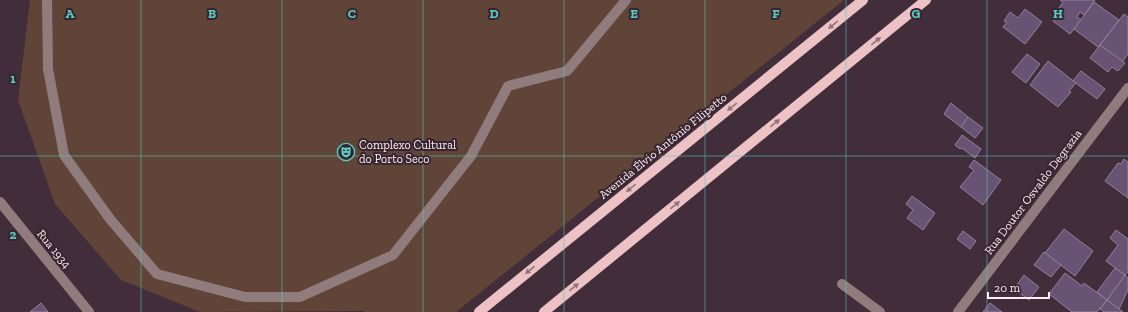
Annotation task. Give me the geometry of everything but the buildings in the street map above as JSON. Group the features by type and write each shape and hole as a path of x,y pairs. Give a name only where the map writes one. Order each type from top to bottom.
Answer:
{"main road":[{"name":"Avenida Élvio Antônio Filipetto","path":"479,312 863,0"},
{"path":"544,312 926,0"}],"street":[{"path":"47,0 48,69 64,155 110,218 157,274 245,297 300,297 393,255 471,156 508,86 566,71 626,0"},
{"name":"Rua Doutor Osvaldo Degrazia","path":"958,312 1128,88"},
{"name":"Rua 1934","path":"0,202 89,312"},
{"path":"842,284 880,312"}],"shaded area":[{"name":"Complexo Cultural do Porto Seco","path":"30,0 844,0 456,312 200,312 121,280 55,204 18,100"}],"place":[{"name":"Complexo Cultural do Porto Seco","path":"346,152"}]}
